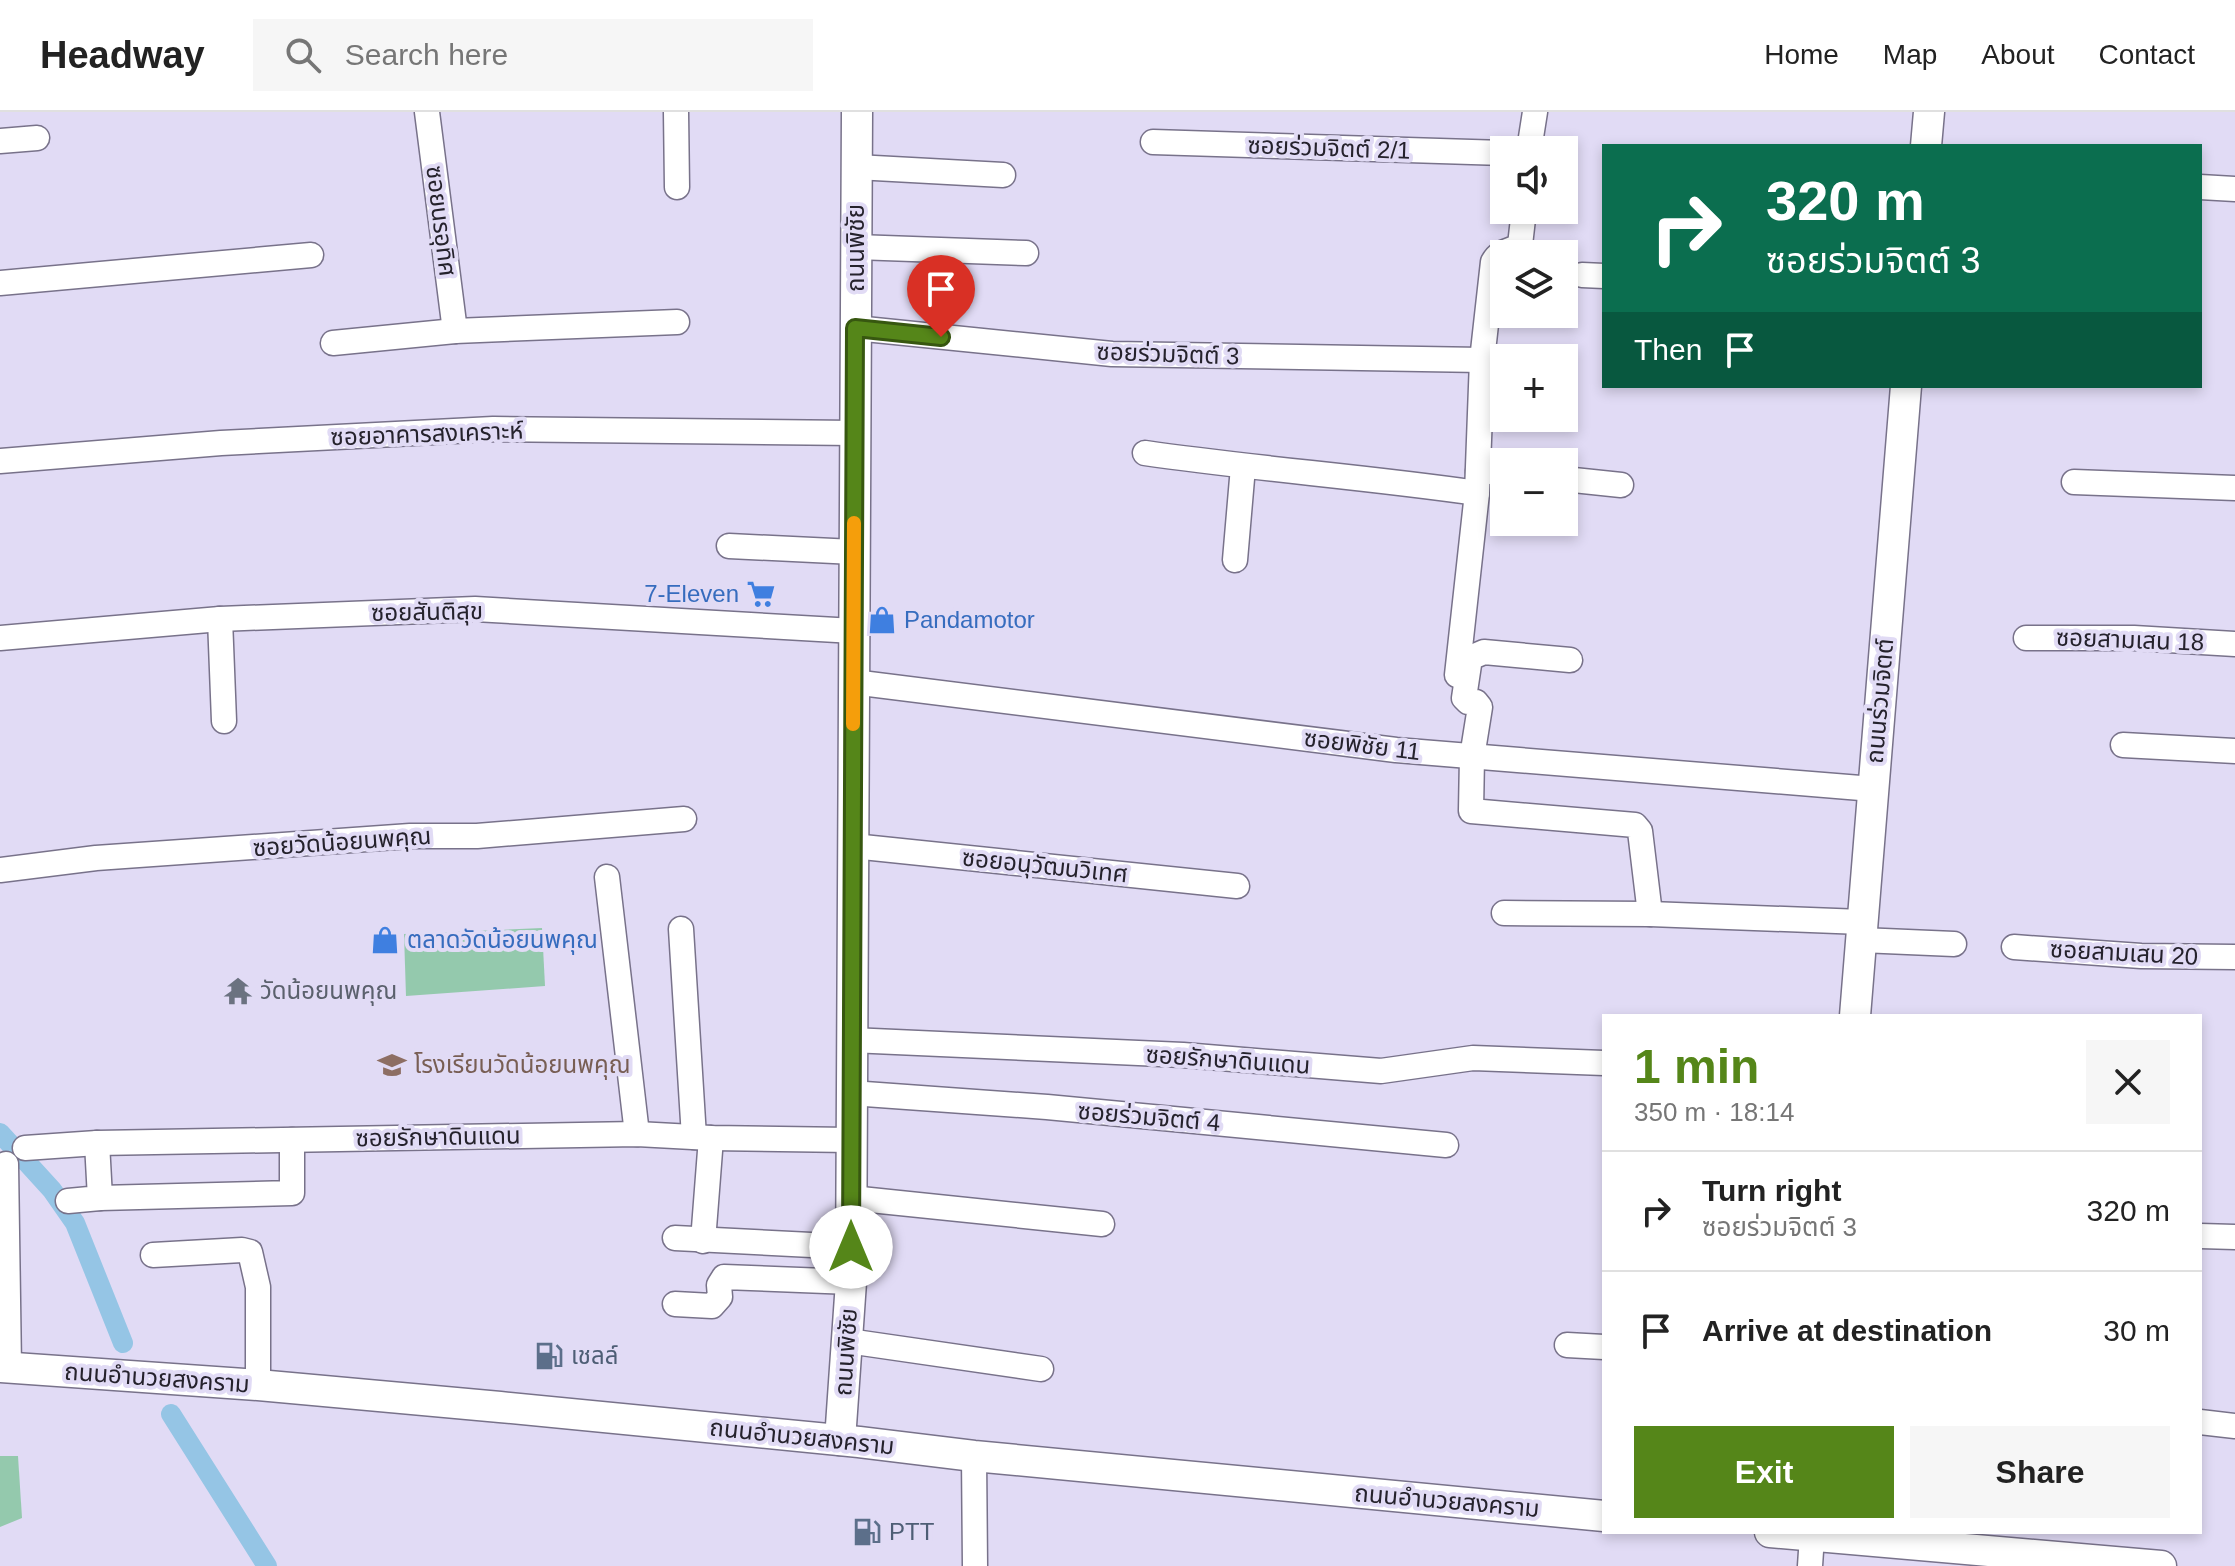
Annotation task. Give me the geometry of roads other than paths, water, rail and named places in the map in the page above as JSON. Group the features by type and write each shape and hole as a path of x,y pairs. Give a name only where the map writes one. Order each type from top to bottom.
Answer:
{"street":[{"name":"ซอยนรอุทิศ","path":"427,112 455,331"},
{"path":"676,112 677,187"},
{"name":"ถนนพิชัย","path":"840,1440 851,1282 857,112"},
{"path":"1531,136 1535,112"},
{"path":"1926,144 1929,112"},
{"path":"0,141 37,138"},
{"name":"ซอยร่วมจิตต์ 2/1","path":"1153,142 1490,153"},
{"path":"856,167 1003,175"},
{"path":"2202,187 2235,189"},
{"path":"1465,687 1457,675 1477,482 1482,360 1493,262 1497,255 1520,245 1522,224"},
{"path":"856,247 1026,253"},
{"path":"0,283 311,255"},
{"path":"333,343 455,331 677,322"},
{"name":"ซอยร่วมจิตต์ 3","path":"855,328 1112,354 1482,360"},
{"name":"ถนนร่วมจิตต์","path":"1855,1014 1906,388"},
{"name":"ซอยอาคารสงเคราะห์","path":"0,461 221,443 493,429 855,433"},
{"path":"1145,453 1243,467 1359,476 1477,482 1490,478"},
{"path":"1235,560 1243,467"},
{"path":"1578,480 1621,485"},
{"path":"2074,482 2235,488"},
{"path":"729,546 854,552"},
{"name":"ซอยสันติสุข","path":"0,638 220,619 475,609 854,631"},
{"path":"220,619 224,721"},
{"name":"ซอยสามเสน 18","path":"2026,638 2134,638 2235,644"},
{"path":"1570,660 1476,654 1470,658 1465,700 1476,702 1480,707 1472,757 1471,811 1635,825 1640,831 1650,914"},
{"name":"ซอยพิชัย 11","path":"853,682 1472,757 1873,789"},
{"path":"2123,745 2235,751"},
{"name":"ซอยวัดน้อยนพคุณ","path":"0,870 96,858 410,836 477,836 684,819"},
{"name":"ซอยอนุวัฒนวิเทศ","path":"853,846 1237,886"},
{"path":"607,877 637,1134"},
{"path":"1504,913 1650,914 1862,931 1954,944"},
{"path":"681,929 703,1138 703,1241"},
{"name":"ซอยสามเสน 20","path":"2014,947 2141,956 2235,957"},
{"name":"ซอยรักษาดินแดน","path":"851,1040 1183,1055 1381,1071 1473,1058 1602,1063"},
{"name":"ซอยร่วมจิตต์ 4","path":"851,1093 1047,1107 1446,1145"},
{"name":"ซอยรักษาดินแดน","path":"25,1148 97,1143 637,1134 850,1140"},
{"path":"68,1201 292,1193 292,1140"},
{"path":"97,1143 100,1198"},
{"path":"4,1367 6,1164"},
{"path":"851,1198 1102,1224"},
{"path":"2202,1236 2235,1237"},
{"path":"675,1238 851,1247"},
{"path":"153,1255 250,1252 258,1287 258,1385"},
{"path":"675,1304 712,1306 720,1297 719,1285 724,1277 851,1282"},
{"path":"848,1341 1041,1369"},
{"path":"1567,1345 1602,1347"},
{"name":"ถนนอำนวยสงคราม","path":"4,1367 258,1385 1602,1516"},
{"path":"2202,1422 2235,1426"},
{"path":"974,1456 975,1566"},
{"path":"1776,1534 1812,1545 2161,1566"}],"waterway":[{"path":"0,1133 52,1190 75,1223 123,1343"},
{"path":"171,1414 267,1566"}],"place":[{"name":"7-Eleven","path":"761,594"},
{"name":"Pandamotor","path":"882,620"},
{"name":"ตลาดวัดน้อยนพคุณ","path":"385,940"},
{"name":"วัดน้อยนพคุณ","path":"238,991"},
{"name":"โรงเรียนวัดน้อยนพคุณ","path":"392,1065"},
{"name":"เชลล์","path":"549,1356"},
{"name":"PTT","path":"867,1532"}]}
